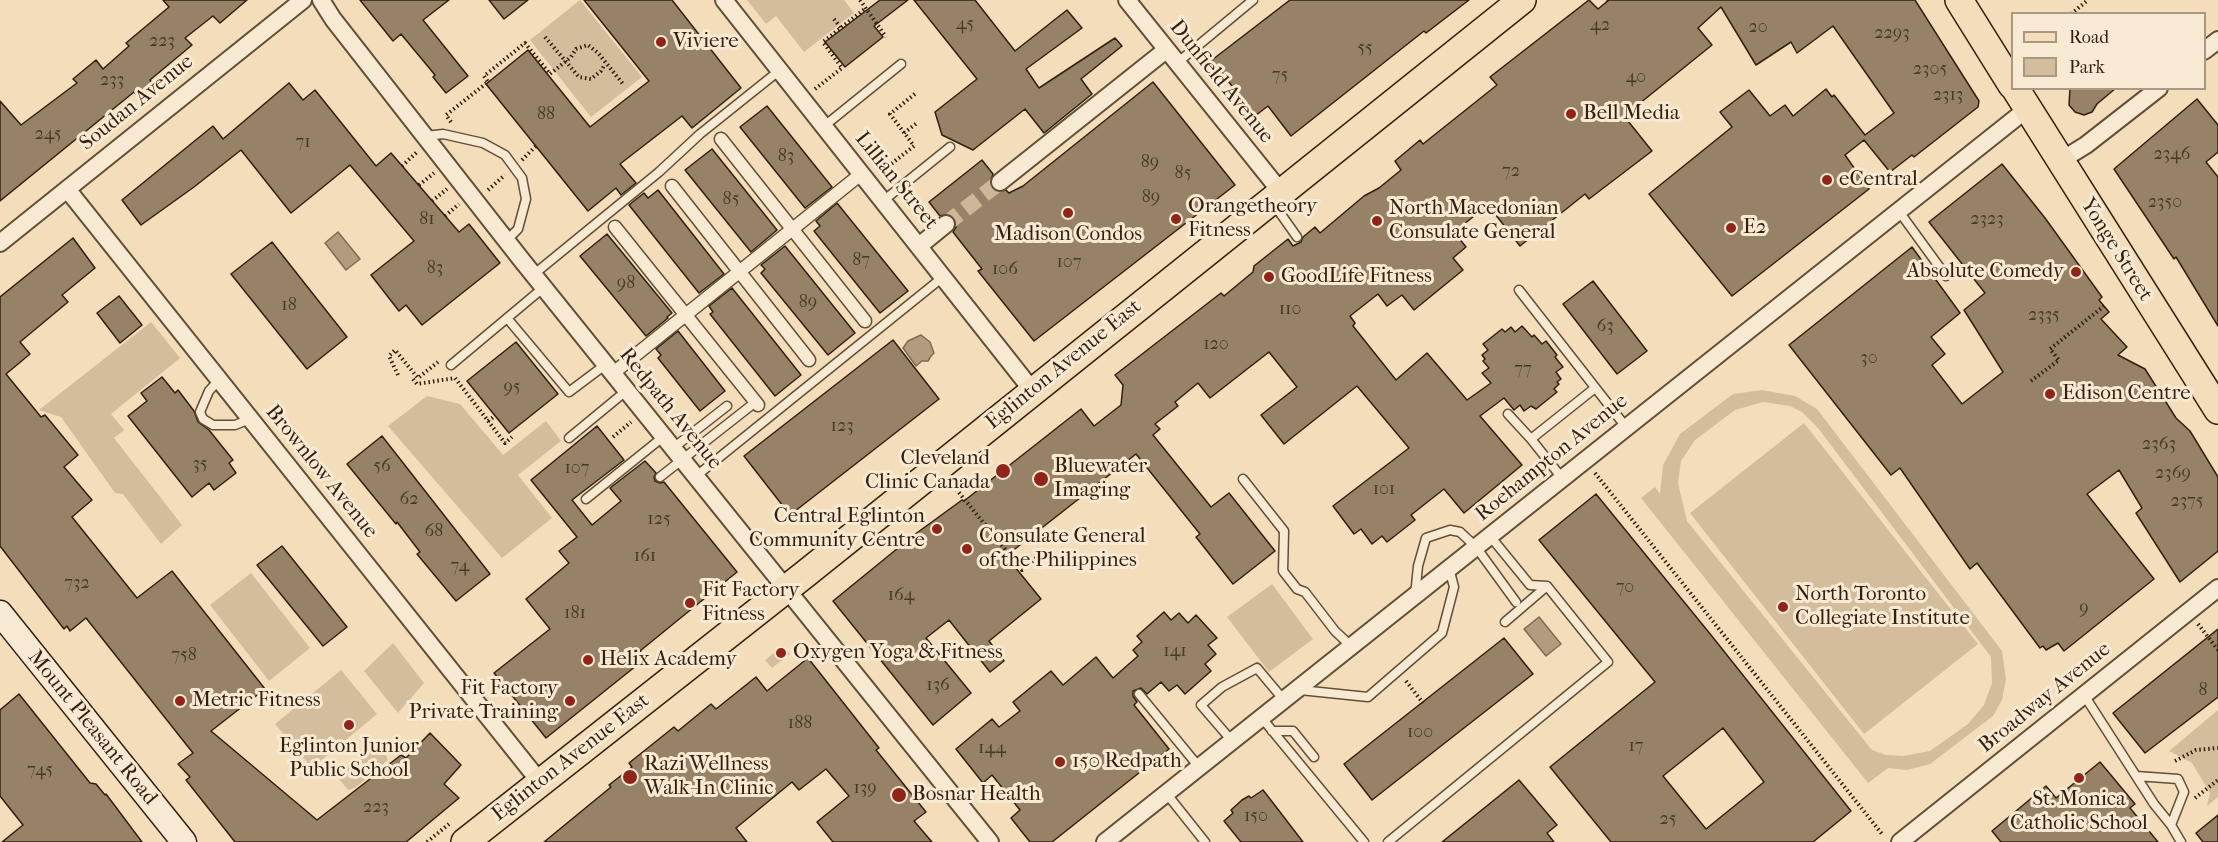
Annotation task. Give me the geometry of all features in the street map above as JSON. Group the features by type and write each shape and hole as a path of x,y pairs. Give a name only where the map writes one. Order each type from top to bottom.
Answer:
{"main road":[{"name":"Eglinton Avenue East","path":"465,842 786,589 1522,0"},
{"name":"Yonge Street","path":"1959,0 2011,83"},
{"name":"Yonge Street","path":"2018,94 2217,406"},
{"name":"Mount Pleasant Road","path":"0,613 184,842"}],"street":[{"name":"Soudan Avenue","path":"0,243 303,0"},
{"name":"Redpath Avenue","path":"321,0 325,9 423,143 506,241 990,842"},
{"name":"Lillian Street","path":"724,0 1032,390"},
{"name":"Dunfield Avenue","path":"1127,0 1276,196"},
{"path":"2206,50 2218,40"},
{"path":"1000,182 1172,57"},
{"path":"2060,161 2086,145 2156,90"},
{"name":"Roehampton Avenue","path":"1105,842 1898,210 2018,94"},
{"path":"721,140 865,321"},
{"path":"608,369 686,314 861,174"},
{"path":"672,186 809,360"},
{"name":"Brownlow Avenue","path":"67,189 540,782"},
{"path":"919,246 946,224"},
{"path":"615,227 686,314 755,405"},
{"name":"Broadway Avenue","path":"1900,842 2218,588"}],"lane":[{"path":"1172,57 1253,0"},
{"path":"823,127 901,64"},
{"path":"452,364 507,318 538,281 700,134 780,70"},
{"path":"423,143 443,135 483,143 505,155 522,178 526,199 518,229 506,241"},
{"path":"883,201 950,147"},
{"path":"1276,196 1297,237"},
{"path":"1898,210 1946,276"},
{"path":"695,477 944,277"},
{"path":"1519,290 1626,427"},
{"path":"507,318 569,392 608,369"},
{"path":"219,380 209,391 200,412 203,419 213,425 235,425 250,419"},
{"path":"1531,439 1595,388"},
{"path":"568,438 626,391"},
{"path":"586,499 672,449 755,405"},
{"path":"660,477 672,449 727,406"},
{"path":"1508,414 1562,478"},
{"path":"1243,479 1284,531 1283,571 1297,589 1305,592 1335,632 1351,646"},
{"path":"1414,596 1418,566 1426,538 1450,530 1460,532 1476,547 1516,602"},
{"path":"1388,842 1608,662 1547,586 1530,585 1490,536"},
{"path":"1232,741 1201,705 1222,687 1257,668 1290,694 1368,697 1442,633 1454,587 1449,568"},
{"path":"1505,622 1547,586"},
{"path":"1139,694 1199,767"},
{"path":"2084,695 2181,842"},
{"path":"1261,717 1364,842"},
{"path":"1272,731 1293,730 1314,757"},
{"path":"2136,776 2178,778 2184,792 2171,825"},
{"path":"1166,793 1206,842"}],"path":[{"path":"860,0 886,37"},
{"path":"2073,12 2088,0"},
{"path":"814,89 842,68 823,42 866,8"},
{"path":"834,19 841,28"},
{"path":"545,37 579,77 591,79 601,71 605,64"},
{"path":"465,139 446,115 488,81 484,76 525,43 550,74 576,49 588,45 598,53 622,84"},
{"path":"882,172 914,146 890,114 916,93"},
{"path":"904,133 917,123"},
{"path":"402,166 423,143"},
{"path":"419,185 437,171"},
{"path":"432,201 450,187"},
{"path":"445,216 462,202"},
{"path":"2031,381 2059,360 2050,350 2104,306"},
{"path":"398,375 389,356 395,350 418,378 445,357 452,364"},
{"path":"413,379 417,384 455,378 505,443 512,437"},
{"path":"488,421 495,416"},
{"path":"613,437 634,420"},
{"path":"1593,471 1882,834"},
{"path":"956,489 1022,570 1036,558 1050,556"},
{"path":"2188,612 2218,650"},
{"path":"1398,671 1423,703"},
{"path":"2175,761 2196,750 2218,748"},
{"path":"2195,799 2218,780"}],"green space":[{"path":"580,0 642,77 591,117 530,40"},
{"path":"747,0 844,0 854,13 804,52 776,16 766,24"},
{"path":"151,322 180,358 111,414 124,430 114,438 182,525 161,544 123,494 115,493 61,417 39,410"},
{"path":"1762,390 1795,396 1817,409 2002,651 2006,679 2002,700 1993,716 1930,764 1907,770 1888,768 1868,783 1641,498 1655,487 1660,494 1663,465 1680,434 1733,394","holes":["1763,402 1790,406 1802,412 1818,428 1991,657 1992,683 1984,705 1968,724 1930,751 1903,756 1886,755 1872,750 1687,521 1678,483 1681,461 1695,440 1735,410"]},
{"path":"427,396 460,404 503,455 546,421 561,441 518,475 552,518 502,558 388,426"},
{"path":"1804,423 1978,644 1864,734 1690,513"},
{"path":"251,573 310,648 269,681 210,605"},
{"path":"1272,584 1313,639 1269,672 1227,617"},
{"path":"393,643 424,683 398,713 364,671"},
{"path":"783,646 790,654 772,668 765,660"},
{"path":"341,670 377,714 312,768 275,724"},
{"path":"2218,710 2218,797 2207,806 2210,793 2192,763 2169,751"},
{"path":"380,745 388,760 355,788 348,790 336,775"}],"shaded area":[{"path":"338,232 360,259 346,270 325,243"},
{"path":"921,335 930,342 934,353 928,361 922,361 916,366 903,348 908,341"},
{"path":"1539,617 1561,644 1546,656 1524,629"}],"building":[{"path":"163,0 247,0 220,23 213,16 185,38 192,45 150,80 153,84 138,96 134,92 0,201 0,101 21,125 77,83 73,79 96,60 103,69 129,46 126,43 169,7"},
{"path":"360,0 449,0 423,20 468,76 446,93 433,77 435,75 401,34 393,41"},
{"path":"489,0 528,0 504,19"},
{"path":"584,0 672,0 741,88 692,128 682,116 620,164 636,183 621,195 616,188 588,211 486,84 528,50 590,127 649,81"},
{"path":"880,0 908,0 874,26 883,37 845,67 825,42"},
{"path":"914,0 975,0 1015,51 1067,10 1082,28 1026,69 1039,88 1115,38 1122,46 1081,79 1092,94 1044,133 1025,109 973,150 942,135 935,112 977,79"},
{"path":"1290,0 1469,0 1426,33 1424,31 1291,136 1268,106 1255,116 1212,60"},
{"path":"1589,0 1598,9 1609,0 1915,0 1979,101 1978,107 1914,157 1912,155 1890,172 1864,140 1845,155 1869,189 1732,296 1649,194 1732,127 1720,112 1749,90 1770,116 1785,105 1793,116 1826,89 1832,97 1834,95 1865,135 1894,113 1833,26 1797,53 1791,42 1756,65 1721,7 1698,28 1712,45 1624,116 1652,151 1589,199 1585,194 1520,246 1488,205 1454,232 1466,247 1453,258 1463,270 1414,310 1402,295 1387,306 1378,294 1350,316 1355,323 1353,326 1396,380 1427,353 1467,400 1491,383 1482,373 1489,368 1483,361 1485,359 1482,355 1488,350 1483,344 1502,329 1505,332 1511,327 1515,332 1522,326 1542,344 1546,341 1563,367 1556,372 1561,379 1554,389 1557,392 1536,409 1531,406 1524,411 1520,405 1514,410 1504,398 1480,416 1522,465 1464,513 1444,489 1411,515 1415,520 1387,542 1382,536 1372,544 1361,529 1354,534 1333,506 1409,448 1357,386 1284,444 1261,415 1297,387 1269,352 1210,398 1198,383 1175,402 1178,406 1155,424 1160,429 1153,435 1211,507 1229,493 1275,551 1233,584 1196,537 1200,534 1136,454 1006,556 1041,599 989,641 1004,661 990,672 949,620 926,638 971,693 933,725 833,601 914,535 962,500 964,501 1081,409 1094,426 1121,405 1123,385 1115,375 1221,293 1224,296 1253,272 1254,266 1288,239 1293,246 1301,242 1303,237 1315,227 1320,233 1364,196 1379,188 1401,170 1395,161 1420,140 1423,144 1497,85 1490,77"},
{"name":"Madison Condos","path":"1153,82 1235,185 1034,341 978,271 982,269 953,232 956,227 954,218 949,214 940,216 929,202 982,160 993,174 990,183 996,191 1006,190 1009,193 1023,186"},
{"path":"289,83 303,100 315,90 376,166 391,153 459,232 469,224 500,263 422,325 406,305 399,311 371,275 414,241 350,165 291,213 241,150 141,225 122,200 213,126 223,139"},
{"path":"2070,90 2114,90 2097,104 2092,112 2084,115 2075,112 2069,105"},
{"path":"2197,99 2218,125 2218,152 2206,162 2218,177 2218,326 2176,257 2174,259 2114,169"},
{"path":"767,106 832,187 805,208 740,127"},
{"path":"712,149 777,230 751,252 685,170"},
{"path":"2002,164 2045,218 2102,297 2099,300 2109,312 2101,319 2127,347 2118,355 2145,369 2176,418 2190,431 2218,477 2218,551 2180,582 2136,513 2142,508 2119,470 2087,494 2154,579 2064,651 2058,643 2046,650 2043,646 2040,648 1977,563 1970,569 1900,468 1891,475 1789,345 1912,247 1960,313 1931,337 1945,354 1932,365 1962,404 2003,372 1964,310 1985,293 1929,222"},
{"path":"658,190 724,274 699,293 629,205 644,193 648,198"},
{"path":"837,203 908,291 880,313 814,231 820,226 816,221"},
{"path":"607,234 672,313 646,336 580,256"},
{"path":"73,238 95,268 62,295 68,302 20,342 30,354 6,374 41,417 45,415 78,455 64,467 92,500 72,517 137,598 172,571 265,689 211,731 317,820 401,755 406,758 430,733 461,765 444,784 459,798 406,842 235,842 186,780 190,777 178,764 193,753 86,618 70,631 67,626 64,629 0,546 0,297"},
{"path":"272,242 347,337 307,369 231,274"},
{"path":"785,246 855,333 828,355 761,273 765,269 761,265"},
{"path":"1593,281 1647,351 1617,374 1563,304"},
{"path":"732,288 801,375 775,396 710,314 713,312 709,306"},
{"path":"119,296 142,325 120,343 97,313"},
{"path":"678,331 725,391 700,411 658,358 661,355 656,349"},
{"path":"893,340 939,399 790,515 744,456"},
{"path":"516,342 558,394 509,433 467,381"},
{"path":"162,377 175,393 178,390 194,411 198,422 209,430 233,460 229,463 236,473 214,490 209,483 192,497 128,416 147,401 141,393"},
{"path":"597,426 624,460 572,500 592,525 621,501 610,488 645,461 656,473 655,481 664,482 737,572 640,651 646,658 546,738 494,673 550,629 526,599 569,563 559,551 577,537 531,480"},
{"path":"382,436 490,574 456,601 417,554 420,552 397,522 396,524 347,464"},
{"path":"1596,494 1851,811 1813,842 1611,842 1550,767 1655,682 1539,540","holes":["1723,728 1764,782 1706,829 1663,776"]},
{"path":"282,546 347,627 323,646 257,565"},
{"name":"150 Redpath","path":"1164,612 1171,620 1179,613 1188,623 1196,615 1217,638 1208,645 1216,654 1205,664 1211,671 1185,694 1177,685 1169,691 1161,682 1147,694 1141,688 1133,691 1137,702 1134,705 1169,749 1052,842 1030,842 1011,818 1020,810 992,775 983,783 956,749 992,719 999,727 1020,711 1013,702 1051,671 1063,685 1096,657 1113,678 1138,656 1133,650 1142,642 1137,636"},
{"path":"2218,629 2218,697 2145,753 2113,713"},
{"path":"1504,638 1533,674 1372,800 1344,764"},
{"path":"808,658 879,748 876,750 926,812 914,821 932,842 833,842 817,822 849,796 826,769 799,790 792,782 736,828 747,842 544,842 611,787 609,785 632,767 629,763 674,727 678,731 711,704 716,709 756,677 767,691"},
{"path":"19,694 90,783 96,784 106,794 142,842 2,842 23,825 0,796 0,710"},
{"path":"2100,762 2135,804 2130,808 2158,842 2001,842 1992,831 2046,786 2056,798"},
{"path":"1519,780 1557,825 1547,833 1554,842 1442,842"},
{"path":"1263,790 1303,842 1241,842 1224,821 1233,813 1231,810 1242,800 1249,796 1251,798"},
{"path":"2218,815 2218,842 2203,842 2196,833"}],"tunnel":[{"path":"946,224 1000,182"}],"place":[{"name":"Viviere","path":"661,42"},
{"name":"Bell Media","path":"1571,114"},
{"name":"eCentral","path":"1827,180"},
{"name":"Madison Condos","path":"1068,213"},
{"name":"Orangetheory Fitness","path":"1176,219"},
{"name":"North Macedonian Consulate General","path":"1377,221"},
{"name":"E2","path":"1731,228"},
{"name":"Absolute Comedy","path":"2076,272"},
{"name":"GoodLife Fitness","path":"1269,277"},
{"name":"Edison Centre","path":"2050,394"},
{"name":"Cleveland Clinic Canada","path":"1003,471"},
{"name":"Bluewater Imaging","path":"1041,479"},
{"name":"Central Eglinton Community Centre","path":"937,529"},
{"name":"Consulate General of the Philippines","path":"967,549"},
{"name":"Fit Factory Fitness","path":"690,603"},
{"name":"North Toronto Collegiate Institute","path":"1783,607"},
{"name":"Oxygen Yoga & Fitness","path":"781,653"},
{"name":"Helix Academy","path":"588,660"},
{"name":"Metric Fitness","path":"180,701"},
{"name":"Fit Factory Private Training","path":"570,701"},
{"name":"Eglinton Junior Public School","path":"349,725"},
{"name":"150 Redpath","path":"1060,762"},
{"name":"Razi Wellness Walk-In Clinic","path":"630,777"},
{"name":"St. Monica Catholic School","path":"2079,778"},
{"name":"Bosnar Health","path":"899,795"}]}
